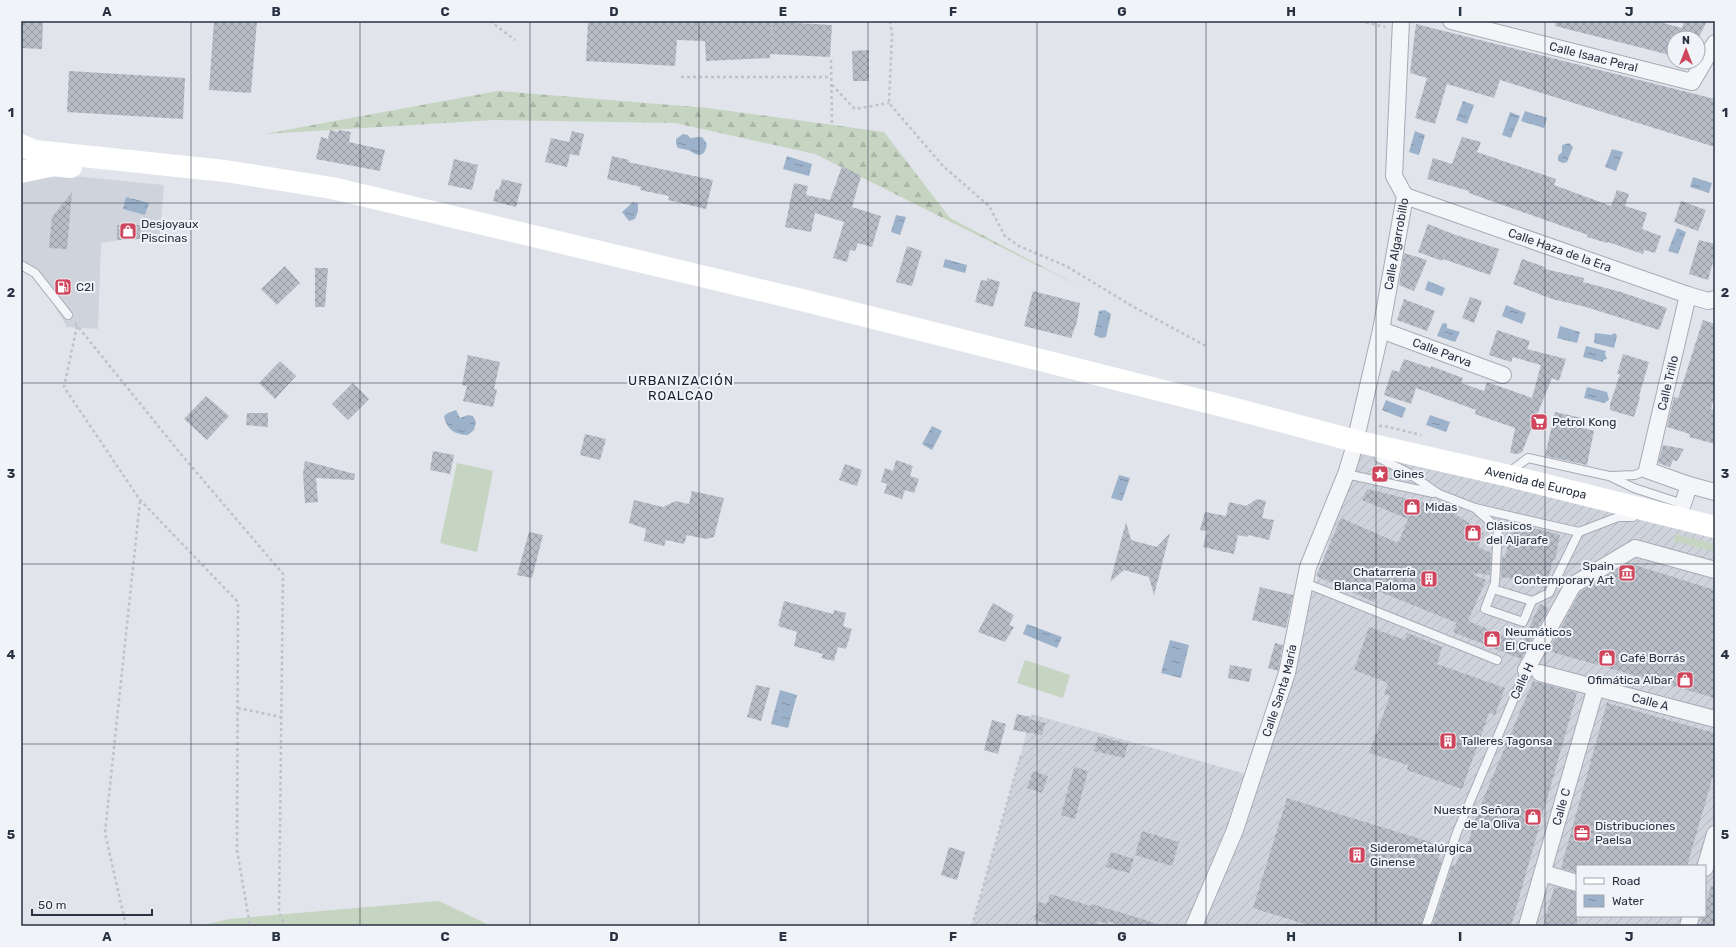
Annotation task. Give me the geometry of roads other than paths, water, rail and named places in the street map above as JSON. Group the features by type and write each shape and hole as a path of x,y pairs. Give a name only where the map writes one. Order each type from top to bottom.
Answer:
{"main road":[{"path":"21,145 35,151 225,171 332,188 826,306 1243,411 1354,446"},
{"path":"21,172 53,165 208,181 304,196 1250,423 1354,446"},
{"name":"Avenida de Europa","path":"1354,446 1379,458 1715,537"},
{"name":"Avenida de Europa","path":"1354,446 1505,475 1715,527"},
{"path":"1686,494 1715,516"}],"street":[{"name":"Calle Isaac Peral","path":"1451,21 1692,82 1715,43"},
{"name":"Calle Algarrobillo","path":"1354,446 1381,330 1405,196 1394,176 1401,26"},
{"name":"Calle Haza de la Era","path":"1405,196 1688,295 1708,301 1715,299"},
{"name":"Calle Trillo","path":"1647,470 1688,295"},
{"name":"Calle Parva","path":"1381,330 1504,375"},
{"name":"Calle Santa María","path":"1194,926 1235,830 1287,673 1308,567 1346,474 1354,446"},
{"path":"1647,470 1686,494 1715,492"},
{"name":"Calle H","path":"1533,672 1573,585 1635,548 1715,570"},
{"name":"Calle A","path":"1533,672 1715,719"},
{"name":"Calle C","path":"1528,926 1596,688"},
{"path":"1706,865 1715,834"},
{"path":"1543,873 1576,883"}],"lane":[{"path":"21,265 35,273 68,315"},
{"path":"1379,458 1406,472 1439,494"},
{"path":"1505,475 1528,458 1609,476 1634,488 1686,494"},
{"path":"1609,476 1636,475 1647,470"},
{"path":"1346,474 1439,494 1475,508 1579,532 1618,517 1633,517"},
{"path":"1475,508 1498,529 1493,589 1485,609 1523,622 1532,601 1549,593 1579,532"},
{"path":"1305,583 1497,660"},
{"path":"1493,589 1532,601"},
{"name":"Calle H","path":"1426,926 1457,832 1533,672"}],"water":[{"path":"1463,101 1474,105 1467,124 1456,120"},
{"path":"1525,111 1547,118 1544,128 1521,121"},
{"path":"1510,112 1520,116 1511,138 1502,135"},
{"path":"1415,131 1425,135 1419,155 1409,152"},
{"path":"683,134 688,135 690,138 702,137 707,145 704,152 697,155 688,150 678,148 676,139"},
{"path":"1569,143 1573,147 1567,162 1563,163 1558,161 1558,156 1562,152 1562,145"},
{"path":"1612,149 1623,152 1616,171 1605,167"},
{"path":"787,156 812,164 809,176 783,169"},
{"path":"1693,177 1712,183 1709,193 1690,187"},
{"path":"126,197 149,203 145,215 123,209"},
{"path":"633,202 638,204 638,211 635,219 629,221 622,212"},
{"path":"896,215 906,217 900,235 891,232"},
{"path":"1677,228 1686,232 1678,254 1668,251"},
{"path":"945,259 967,265 965,273 943,267"},
{"path":"1428,281 1445,288 1442,296 1425,290"},
{"path":"1506,305 1526,313 1522,324 1502,316"},
{"path":"1105,310 1111,314 1106,337 1101,338 1094,335 1099,311"},
{"path":"1442,324 1447,324 1447,328 1460,332 1455,342 1437,336"},
{"path":"1560,326 1580,332 1577,343 1557,338"},
{"path":"1595,333 1611,335 1615,333 1617,336 1614,348 1594,343"},
{"path":"1586,346 1606,351 1605,354 1607,359 1603,360 1603,362 1583,357"},
{"path":"1587,387 1607,392 1609,400 1604,403 1584,398"},
{"path":"1386,400 1406,408 1402,418 1382,410"},
{"path":"456,410 460,418 468,415 473,416 476,422 474,430 468,435 455,432 449,428 445,421 444,416"},
{"path":"1430,415 1450,422 1446,432 1426,425"},
{"path":"932,426 942,431 932,450 922,444"},
{"path":"1119,475 1130,478 1122,501 1111,498"},
{"path":"1027,624 1062,637 1057,648 1023,634"},
{"path":"1170,640 1189,645 1181,678 1161,673"},
{"path":"780,690 797,695 788,728 771,724"}],"place":[{"name":"Desjoyaux Piscinas","path":"128,231"},
{"name":"C2I","path":"63,287"},
{"name":"Petrol Kong","path":"1539,422"},
{"name":"Gines","path":"1380,474"},
{"name":"Midas","path":"1412,507"},
{"name":"Clásicos del Aljarafe","path":"1473,533"},
{"name":"Spain Contemporary Art","path":"1627,573"},
{"name":"Chatarrería Blanca Paloma","path":"1429,579"},
{"name":"Neumáticos El Cruce","path":"1492,639"},
{"name":"Café Borrás","path":"1607,658"},
{"name":"Ofimática Albar","path":"1685,680"},
{"name":"Talleres Tagonsa","path":"1448,741"},
{"name":"Nuestra Señora de la Oliva","path":"1533,817"},
{"name":"Distribuciones Paelsa","path":"1582,833"},
{"name":"Siderometalúrgica Ginense","path":"1357,855"}],"district":[{"name":"URBANIZACIÓN ROALCAO","path":"681,388"}]}
